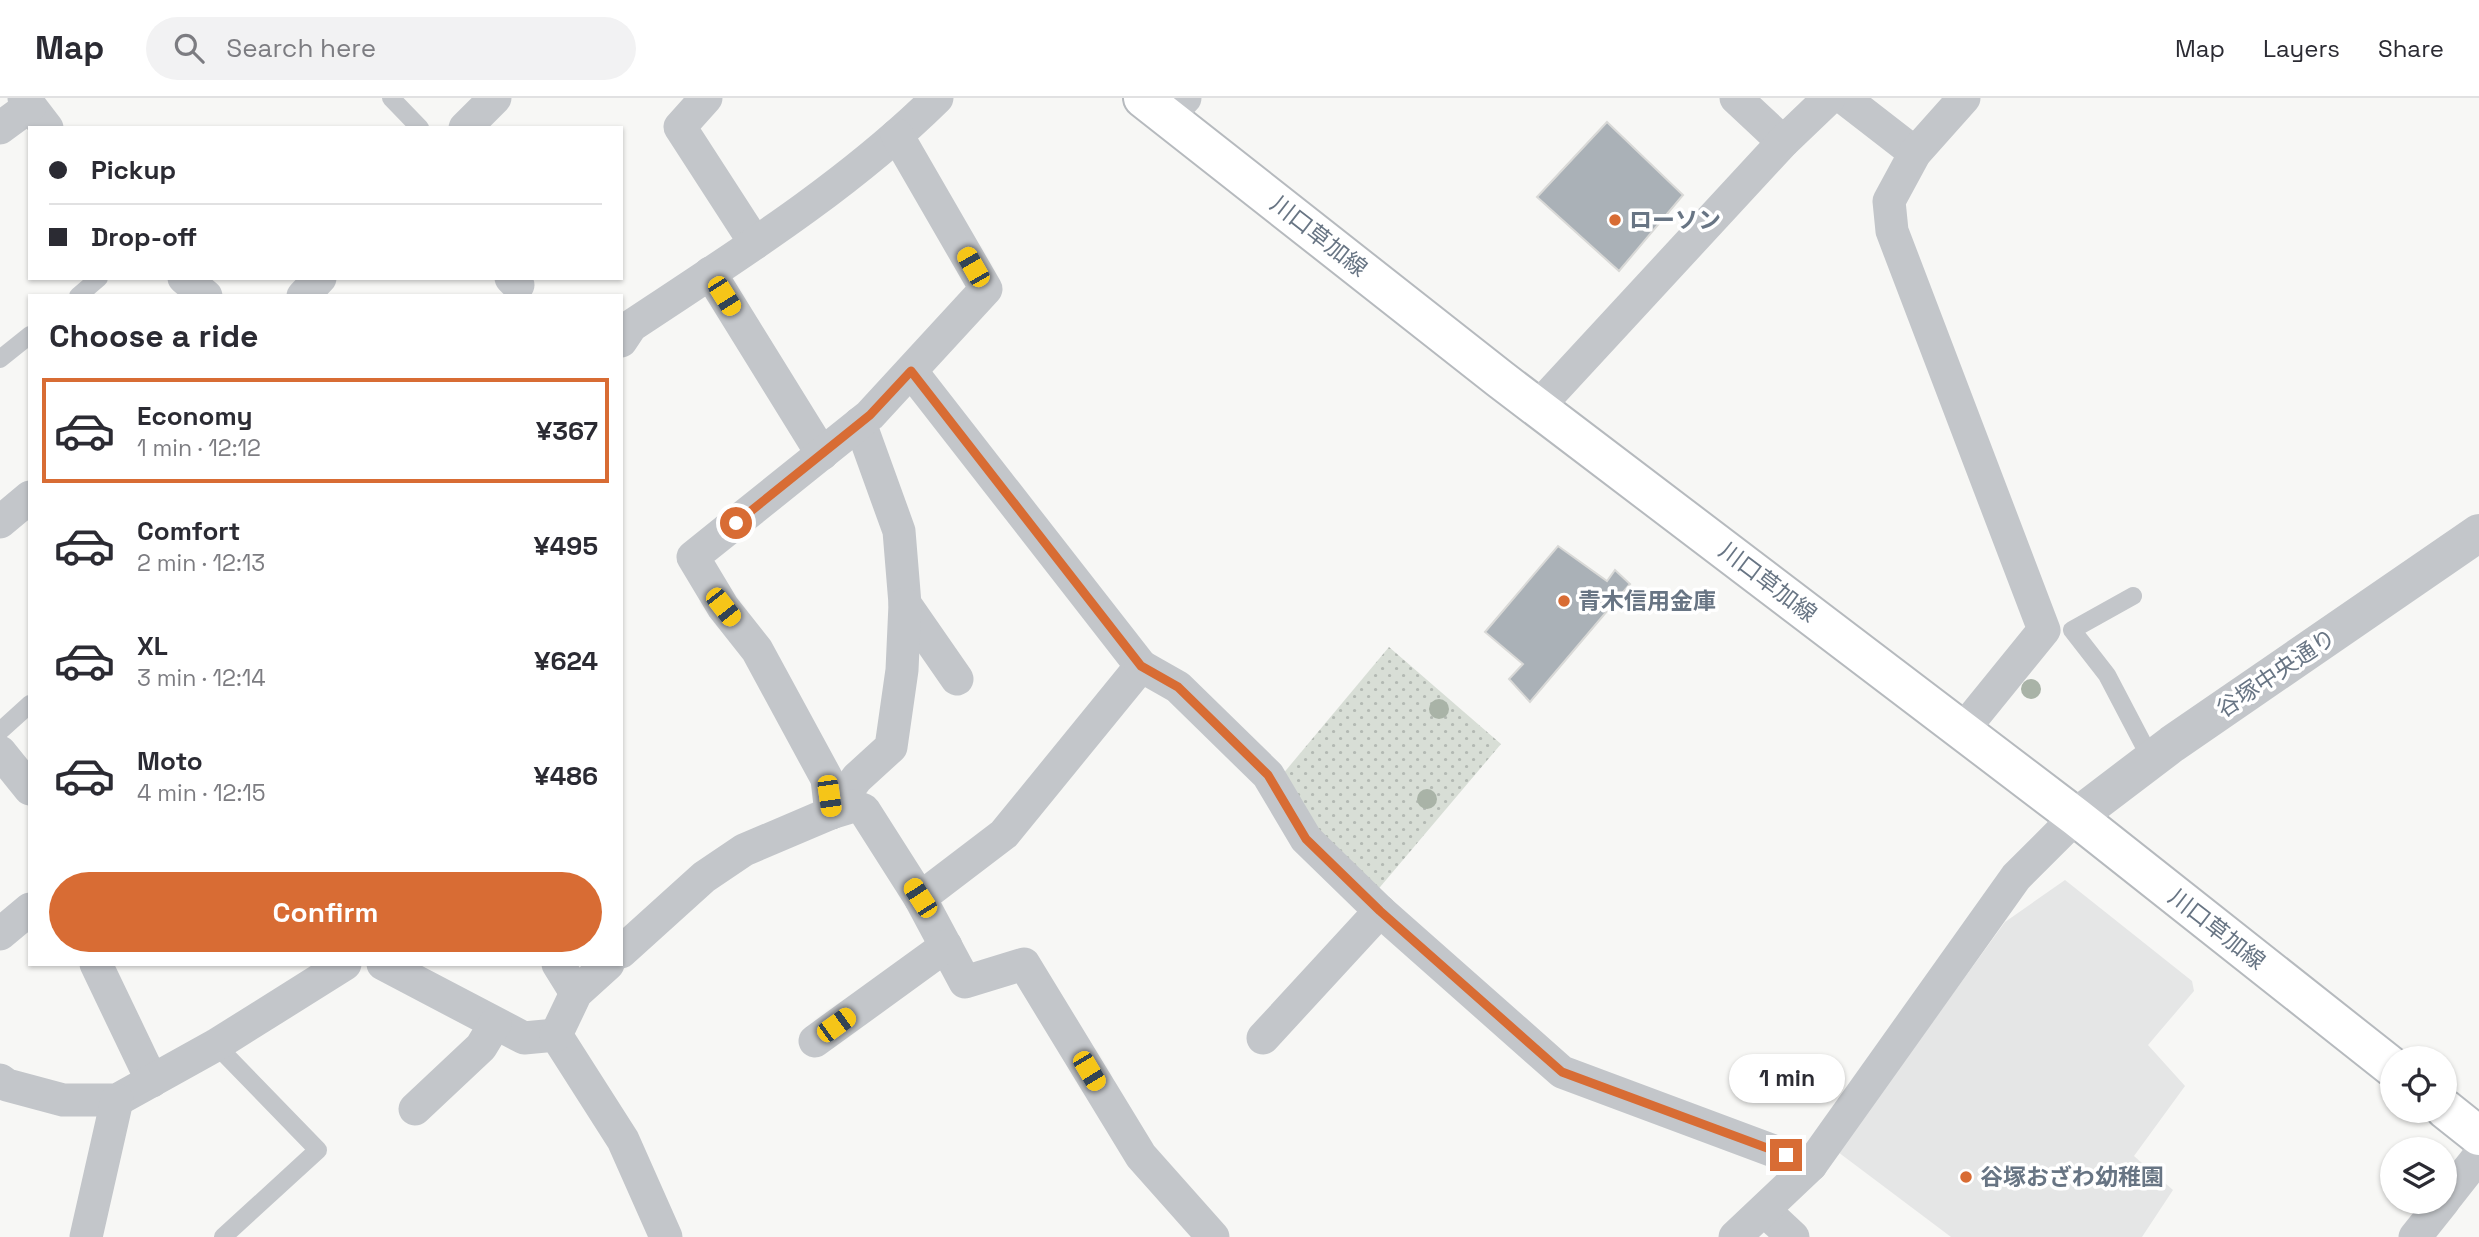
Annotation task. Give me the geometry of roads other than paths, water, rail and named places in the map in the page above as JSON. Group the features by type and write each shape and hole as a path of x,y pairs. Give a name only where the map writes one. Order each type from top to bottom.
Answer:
{"main road":[{"name":"川口草加線","path":"1165,104 1538,407 2076,817 2380,1058"},
{"path":"2457,1119 2479,1136"}],"street":[{"path":"467,126 495,98"},
{"path":"706,98 680,127 755,243"},
{"path":"623,338 631,326 755,243 897,135 937,98"},
{"path":"1736,98 1783,142"},
{"path":"1538,407 1783,142 1829,98"},
{"path":"1844,98 1915,153"},
{"path":"1962,731 2044,630 1892,231 1889,201 1915,153 1964,98"},
{"path":"0,128 34,110"},
{"path":"831,813 827,779 757,650 723,607 694,557 860,423 986,289 897,135"},
{"path":"710,274 822,454"},
{"path":"186,280 204,294"},
{"path":"305,294 318,280"},
{"path":"911,371 1141,666 1178,687 1268,775 1306,839 1380,911 1562,1072 1811,1165"},
{"path":"831,813 857,778 891,747 902,670 905,604 900,531 860,423"},
{"path":"0,522 28,499"},
{"name":"谷塚中央通り","path":"2076,817 2151,759 2479,533"},
{"path":"905,604 957,679"},
{"path":"920,898 1004,834 1141,666"},
{"path":"0,752 28,787"},
{"path":"623,950 704,877 734,856 831,813 853,806 864,810 920,898 965,982 1024,964 1141,1156 1213,1237"},
{"path":"1735,1237 1811,1165 2016,877 2076,817"},
{"path":"0,934 28,911"},
{"path":"1263,1038 1380,911"},
{"path":"815,1041 946,946"},
{"path":"97,966 152,1081"},
{"path":"387,966 524,1038 556,1035"},
{"path":"559,966 576,993"},
{"path":"556,1035 576,993 606,966"},
{"path":"0,1080 7,1085 64,1100 117,1100 216,1045 331,968"},
{"path":"415,1109 481,1047 495,1024"},
{"path":"556,1035 623,1140 667,1237"},
{"path":"86,1237 117,1100"},
{"path":"2457,1184 2479,1156"},
{"path":"1765,1211 1793,1237"},
{"path":"2415,1237 2434,1214"}],"lane":[{"path":"391,98 418,126"},
{"path":"80,294 97,280"},
{"path":"0,359 28,337"},
{"path":"2133,596 2072,630 2107,674 2151,759"},
{"path":"0,731 28,706"},
{"path":"216,1045 318,1150 223,1237"}],"place":[{"name":"ローソン","path":"1615,220"},
{"name":"青木信用金庫","path":"1564,601"},
{"name":"谷塚おざわ幼稚園","path":"1966,1177"}]}
